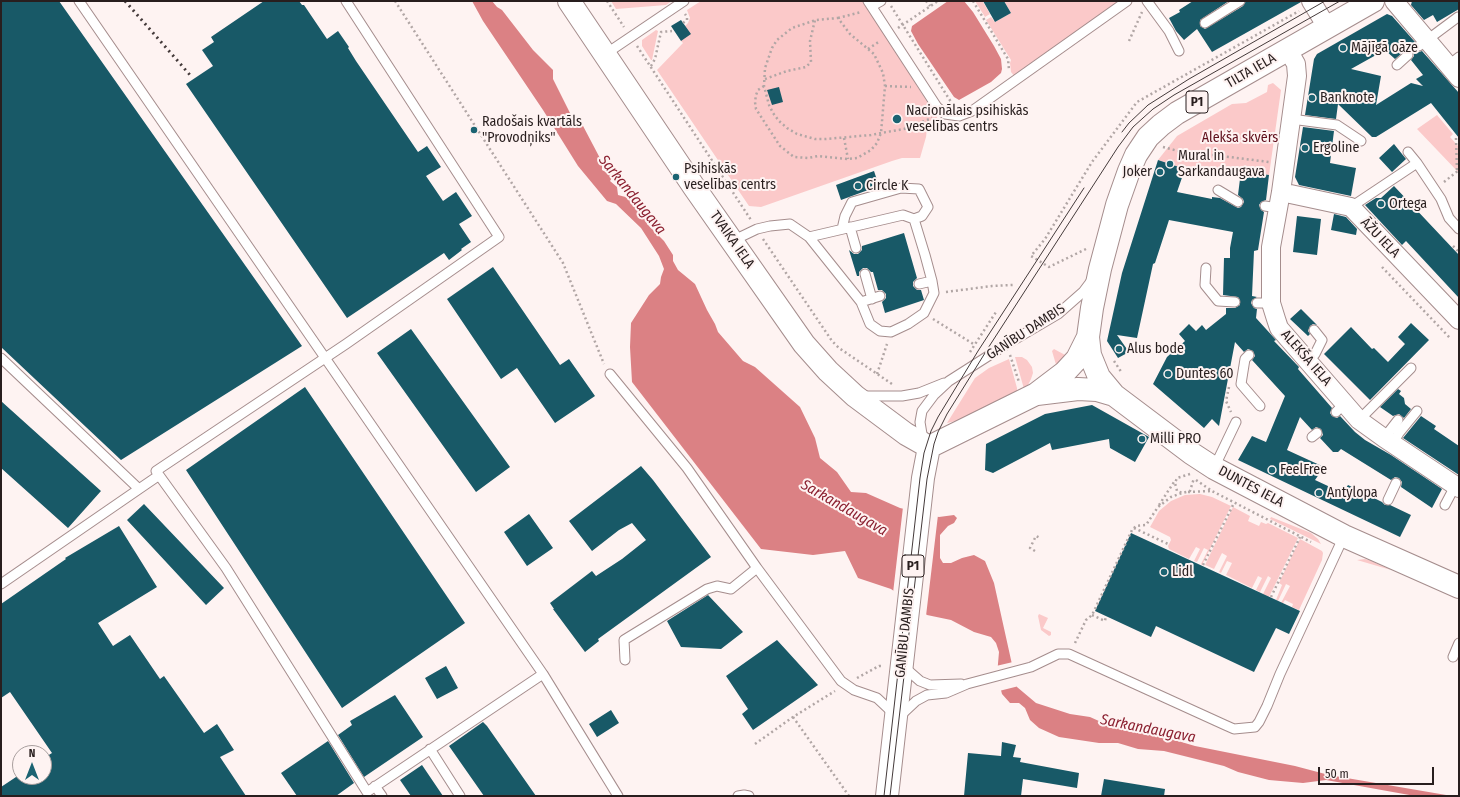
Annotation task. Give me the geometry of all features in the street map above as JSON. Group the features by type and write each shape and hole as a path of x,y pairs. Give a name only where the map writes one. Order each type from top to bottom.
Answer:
{"main road":[{"name":"TVAIKA IELA","path":"569,1 604,55 804,344 828,371 855,396 906,434 929,447"},
{"name":"TILTA IELA","path":"1088,336 1100,269 1117,205 1136,155 1148,137 1177,113 1373,1"},
{"name":"DUNTES IELA","path":"1088,336 1090,355 1099,377 1120,386 1191,453 1340,544 1459,587"},
{"name":"P1","path":"929,447 1030,397 1065,372 1077,359 1088,336"},
{"path":"1030,397 1078,389 1097,390 1120,386"},
{"name":"GANĪBU DAMBIS","path":"887,796 895,719 896,661 923,478 929,447"}],"street":[{"path":"1311,1 1327,27"},
{"path":"1394,1 1423,43 1456,67"},
{"name":"ALEKŠA IELA","path":"1288,50 1293,57 1297,70 1285,165 1275,202 1264,303 1275,332 1308,361 1340,408 1388,441 1408,459 1457,487"},
{"name":"ĀŽU IELA","path":"1275,202 1351,207 1459,320"}],"lane":[{"path":"79,1 543,674 618,796"},
{"path":"346,1 499,236 325,358 156,472 226,568 367,792 543,674"},
{"path":"604,55 684,1"},
{"path":"881,1 870,4 937,107 945,114 959,116 972,111 1127,1"},
{"path":"1205,23 1240,1"},
{"path":"1146,4 1169,31 1179,51"},
{"path":"1423,43 1458,17"},
{"path":"1397,65 1408,55"},
{"path":"1291,119 1337,125 1361,141"},
{"path":"1408,152 1441,199 1449,218 1459,229"},
{"path":"1351,207 1417,163"},
{"path":"809,236 846,228 902,215 914,219 922,216 928,207 919,189 901,188 852,202 845,216 846,228 856,248"},
{"path":"1218,190 1238,202"},
{"path":"732,241 757,229 790,224 809,236 861,302 870,324 880,331 891,332 908,324 924,312 934,293 925,255 914,219"},
{"path":"1206,268 1205,285 1218,301 1235,302"},
{"name":"GANĪBU DAMBIS","path":"929,447 922,434 920,422 922,411 934,395 949,381 1058,314 1083,292 1100,269"},
{"path":"861,302 876,298 865,274"},
{"path":"919,284 932,281"},
{"path":"1308,361 1315,354 1322,340 1314,330"},
{"path":"1249,355 1246,359 1241,384 1260,406"},
{"path":"1,358 139,489"},
{"path":"1359,420 1411,368"},
{"path":"610,374 687,468 757,568 846,685 854,690 876,698 893,713 895,719 922,697 946,693 971,683 1024,669 1058,654 1069,654 1234,729 1255,727 1267,706 1280,674 1340,544"},
{"path":"855,396 902,396 919,393 949,381"},
{"path":"1388,441 1399,433 1417,412"},
{"path":"1388,441 1398,420"},
{"path":"1214,468 1236,422"},
{"path":"1,584 158,476"},
{"path":"1388,500 1396,483"},
{"path":"1445,505 1457,487"},
{"path":"625,660 624,640 707,589 717,586 731,589 757,568"},
{"path":"1453,657 1459,643"},
{"path":"896,661 920,681 930,685 971,683"},
{"path":"430,749 460,796"},
{"path":"375,786 382,796"},
{"path":"738,796 749,796"}],"path":[{"path":"395,1 564,263 605,367 610,374"},
{"path":"607,1 832,341 839,348 896,387"},
{"path":"888,1 953,106"},
{"path":"926,1 930,6"},
{"path":"890,35 903,24 938,1"},
{"path":"973,1 1008,59 1010,74 1015,81"},
{"path":"870,4 865,11 838,18 816,20 792,28 777,40 768,57 764,79 764,86 773,114 787,128 797,134 815,139 844,138 904,129 934,117 937,107"},
{"path":"1128,41 1146,4"},
{"path":"764,86 758,90 756,95 756,109 780,146 794,157 801,158 818,156 848,159 857,158 871,150 877,143 881,133 885,86 883,73 874,54 850,34 838,18"},
{"path":"764,79 787,71 806,68 811,62 810,41 816,20"},
{"path":"651,66 655,59 661,32 672,31"},
{"path":"885,86 926,88"},
{"path":"844,138 848,159"},
{"path":"1434,190 1458,171 1456,138"},
{"path":"1158,152 1167,143"},
{"path":"1162,147 1193,155 1214,155 1252,159 1285,165"},
{"path":"1453,246 1459,252"},
{"path":"1031,256 1049,267"},
{"path":"1382,267 1450,338"},
{"path":"934,293 1013,285"},
{"path":"924,312 975,345"},
{"path":"968,356 996,312"},
{"path":"877,374 891,332"},
{"path":"1007,344 1030,397"},
{"path":"1113,360 1120,386"},
{"path":"1187,471 1212,491 1300,537 1340,544"},
{"path":"1069,654 1086,620 1092,615 1134,528 1136,526 1146,526 1181,473"},
{"path":"1176,479 1190,474"},
{"path":"1187,492 1191,488 1194,478"},
{"path":"1176,479 1175,488 1182,493"},
{"path":"1158,507 1171,497 1182,493 1212,491"},
{"path":"1203,565 1234,503"},
{"path":"1134,528 1168,544"},
{"path":"1035,551 1030,548 1036,536 1040,538"},
{"path":"1271,597 1300,537"},
{"path":"1092,615 1104,621 1106,616"},
{"path":"755,744 793,717 846,685 879,666 896,661"},
{"path":"793,717 849,796"}],"green space":[{"path":"611,1 672,1 666,5 616,9"},
{"path":"701,1 863,1 938,119 928,121 926,137 920,158 902,158 761,207 749,206 657,70 683,43 681,41 685,26 690,18 687,10"},
{"path":"975,1 985,1 983,2 990,14 985,17"},
{"path":"1004,1 1120,1 1015,77 1011,72 1011,60 986,20 991,17 995,22 1011,13"},
{"path":"656,30 658,31 651,60 642,46 642,40"},
{"name":"Alekša skvērs","path":"1273,83 1281,90 1269,175 1241,171 1185,169 1158,160 1177,136 1232,104 1246,103 1267,92 1268,85"},
{"path":"1437,115 1453,134 1450,137 1459,147 1459,173 1417,129"},
{"path":"1054,349 1067,356 1057,368 1052,351"},
{"path":"1015,357 1022,357 1027,360 1032,367 1033,373 1031,379 1024,389"},
{"path":"1009,359 1017,393 960,420 947,423 975,378 989,368"},
{"path":"1200,494 1212,497 1231,506 1202,565 1201,564 1208,550 1204,548 1197,562 1194,561 1200,549 1196,547 1189,559 1169,549 1168,546 1171,540 1170,537 1150,527 1159,511 1171,501 1185,495"},
{"path":"1233,507 1250,516 1248,521 1259,526 1261,522 1266,524 1268,523 1298,538 1269,597 1263,594 1271,578 1268,576 1260,592 1256,590 1262,578 1258,576 1252,588 1226,575 1232,563 1227,561 1221,573 1219,572 1227,556 1222,553 1214,569 1205,565"},
{"path":"1271,517 1311,533 1321,544 1270,519"},
{"path":"1300,539 1323,553 1322,560 1299,610 1292,607 1293,604 1285,600 1281,603 1290,586 1286,584 1278,601 1276,600 1282,585 1279,583"},
{"path":"1357,560 1369,560 1391,570"},
{"path":"1039,614 1048,618 1043,628 1051,632 1051,635 1049,636 1041,630 1038,616"}],"water":[{"name":"Sarkandaugava","path":"472,1 492,1 502,10 533,50 553,70 553,79 570,113 582,124 602,162 602,170 613,176 610,181 617,187 618,195 633,199 641,207 647,224 664,241 673,255 673,261 678,270 695,284 718,332 743,361 755,367 800,407 815,438 820,458 837,472 851,492 866,493 900,508 939,517 954,515 957,518 954,523 948,526 940,535 940,558 943,563 951,563 974,555 985,561 994,583 1017,687 1036,703 1070,714 1090,717 1110,726 1144,731 1195,746 1295,766 1329,775 1452,796 1415,796 1326,780 1303,783 1269,780 1238,772 1224,766 1164,751 1138,749 1118,743 1099,743 1059,737 1039,728 1030,720 1025,708 1019,703 1010,703 1002,694 997,675 999,652 996,643 991,637 974,632 951,620 927,615 891,589 858,578 845,551 813,555 761,549 632,382 630,347 631,323 649,295 660,284 664,269 659,256 641,228 616,204 607,201 578,166 543,110 483,21"},
{"path":"948,1 964,1 973,12 1001,59 1001,73 991,82 959,100 954,97 918,44 911,31 912,26"}],"pier":[{"path":"903,507 938,515 926,616 893,593"},
{"path":"1013,662 1019,686 999,691 995,676 996,666"}],"building":[{"path":"1,1 59,1 302,346 121,460 1,347"},
{"path":"264,1 299,1 302,5 304,5 327,39 338,31 349,47 348,48 356,61 418,152 427,146 441,167 426,176 443,201 456,192 472,216 459,224 471,242 461,249 462,250 449,260 444,253 347,318 186,84 213,66 202,50 214,42 211,37"},
{"path":"983,1 1004,1 1011,13 995,22"},
{"path":"1193,1 1229,1 1200,20 1200,26 1205,29 1243,6 1246,1 1301,2 1212,52 1197,29 1184,40 1176,31 1169,18 1180,12 1179,10"},
{"path":"1412,1 1459,1 1459,9 1437,22 1433,15 1424,20 1411,5"},
{"path":"1387,14 1392,16 1415,42 1413,46 1414,50 1419,52 1422,51 1459,93 1459,138 1431,103 1376,137 1372,137 1338,104 1336,119 1305,115 1314,59 1317,54","holes":["1407,49 1413,51 1414,56 1411,60 1423,75 1416,79 1423,86 1411,83 1376,105 1381,76 1351,69 1385,50 1395,59"]},
{"path":"681,20 691,34 681,41 671,26"},
{"path":"779,87 783,102 772,105 767,90"},
{"path":"1303,127 1334,131 1330,163 1356,168 1351,196 1299,185 1295,177"},
{"path":"1394,144 1406,159 1392,172 1379,158"},
{"path":"1158,160 1185,169 1177,192 1212,199 1212,197 1220,198 1238,208 1241,207 1244,202 1238,195 1241,171 1269,175 1266,200 1261,202 1259,205 1261,210 1264,212 1258,250 1254,251 1252,296 1257,297 1252,300 1251,303 1254,308 1257,309 1256,318 1276,340 1274,341 1299,367 1298,369 1332,408 1330,413 1332,416 1337,418 1340,416 1365,440 1391,455 1442,489 1432,508 1401,487 1402,482 1399,478 1395,477 1391,480 1341,449 1338,452 1333,452 1320,438 1323,435 1321,429 1316,427 1312,430 1300,417 1287,450 1324,467 1315,480 1343,493 1348,485 1382,502 1385,505 1390,505 1411,515 1400,537 1238,460 1252,436 1266,442 1285,396 1252,360 1255,356 1253,351 1248,349 1244,352 1235,342 1219,426 1212,419 1204,428 1153,384 1167,357 1185,341 1179,334 1189,324 1196,331 1202,325 1206,330 1226,314 1226,308 1235,308 1240,305 1240,300 1238,297 1223,295 1224,258 1230,258 1233,232 1169,220 1155,263 1153,264 1137,338 1117,335 1129,352 1118,358 1107,341 1122,273"},
{"name":"Circle K","path":"874,171 879,186 841,200 836,185"},
{"path":"1394,186 1459,255 1459,298 1406,241 1402,245 1365,205 1376,198 1381,198"},
{"path":"1334,214 1346,217 1357,229 1356,235 1331,230"},
{"path":"1297,216 1321,219 1317,255 1293,252"},
{"path":"904,233 917,278 913,282 913,286 917,290 921,290 924,300 885,313 882,302 886,298 886,294 882,290 878,290 873,272 867,268 863,268 859,272 859,276 857,276 849,250 854,254 858,254 862,250 862,246"},
{"path":"493,267 560,365 569,359 595,396 555,423 517,368 501,379 447,299"},
{"path":"1301,309 1317,325 1313,324 1310,326 1308,331 1310,334 1308,336 1290,319"},
{"path":"1411,323 1429,340 1370,400 1324,354 1351,327 1372,349 1374,348 1388,362 1405,344 1398,337"},
{"path":"411,329 510,467 476,492 377,353"},
{"path":"305,387 465,623 342,708 186,470"},
{"path":"1398,389 1401,391 1399,394 1404,398 1405,404 1411,409 1404,418 1399,414 1393,416 1380,407"},
{"path":"1,401 101,491 68,528 1,468"},
{"path":"1092,405 1149,437 1135,462 1110,448 1109,439 1052,450 1050,443 993,473 985,470 986,444 1045,414"},
{"path":"1421,416 1436,426 1434,429 1459,446 1459,475 1403,438"},
{"path":"641,466 711,557 598,639 599,641 585,652 550,603 592,571 596,576 622,559 646,540 632,523 619,530 592,551 569,521"},
{"path":"144,504 224,588 206,605 127,520"},
{"path":"529,514 553,548 527,566 504,532"},
{"path":"119,526 157,587 98,623 113,646 130,635 160,679 164,676 204,733 217,724 234,750 220,757 246,796 1,796 1,787 12,780 12,785 52,785 52,745 46,745 10,692 1,698 1,604 66,559 65,558"},
{"name":"Lidl","path":"1131,533 1300,611 1289,634 1276,628 1254,672 1156,626 1151,637 1095,611"},
{"path":"708,595 743,632 721,649 681,647 667,621"},
{"path":"777,640 818,685 753,730 742,714 748,709 726,676"},
{"path":"446,666 458,688 437,699 425,678"},
{"path":"395,695 423,737 364,777 338,735 352,725 350,721"},
{"path":"611,710 619,723 597,737 589,724"},
{"path":"483,722 536,796 484,796 449,746"},
{"path":"328,741 354,783 336,796 297,796 281,773"},
{"path":"1002,742 1016,745 1013,757 1021,758 1020,762 1079,773 1077,788 1023,779 1021,796 964,796 968,753 1001,756"},
{"path":"422,765 443,796 411,796 400,780"},
{"path":"1104,779 1165,789 1164,796 1101,796"}],"tram line":[{"path":"1122,132 1129,123 1148,105 1189,79 1325,1"},
{"path":"890,796 927,479 934,444 947,414 1118,147 1133,127 1153,109 1174,95 1340,1"},
{"path":"884,796 920,478 924,453 931,431 978,351 1084,188"}],"railway":[{"path":"125,1 190,75"}],"place":[{"name":"Mājīgā oāze","path":"1343,48"},
{"name":"Banknote","path":"1312,98"},
{"name":"Nacionālais psihiskās veselības centrs","path":"897,119"},
{"name":"Radošais kvartāls \"Provodņiks\"","path":"474,130"},
{"name":"Ergoline","path":"1305,148"},
{"name":"Mural in Sarkandaugava","path":"1170,164"},
{"name":"Joker","path":"1160,172"},
{"name":"Psihiskās veselības centrs","path":"676,177"},
{"name":"Circle K","path":"858,186"},
{"name":"Ortega","path":"1381,204"},
{"name":"Alus bode","path":"1119,349"},
{"name":"Duntes 60","path":"1168,374"},
{"name":"Milli PRO","path":"1142,439"},
{"name":"FeelFree","path":"1272,470"},
{"name":"Antylopa","path":"1319,493"},
{"name":"Lidl","path":"1164,572"}]}
